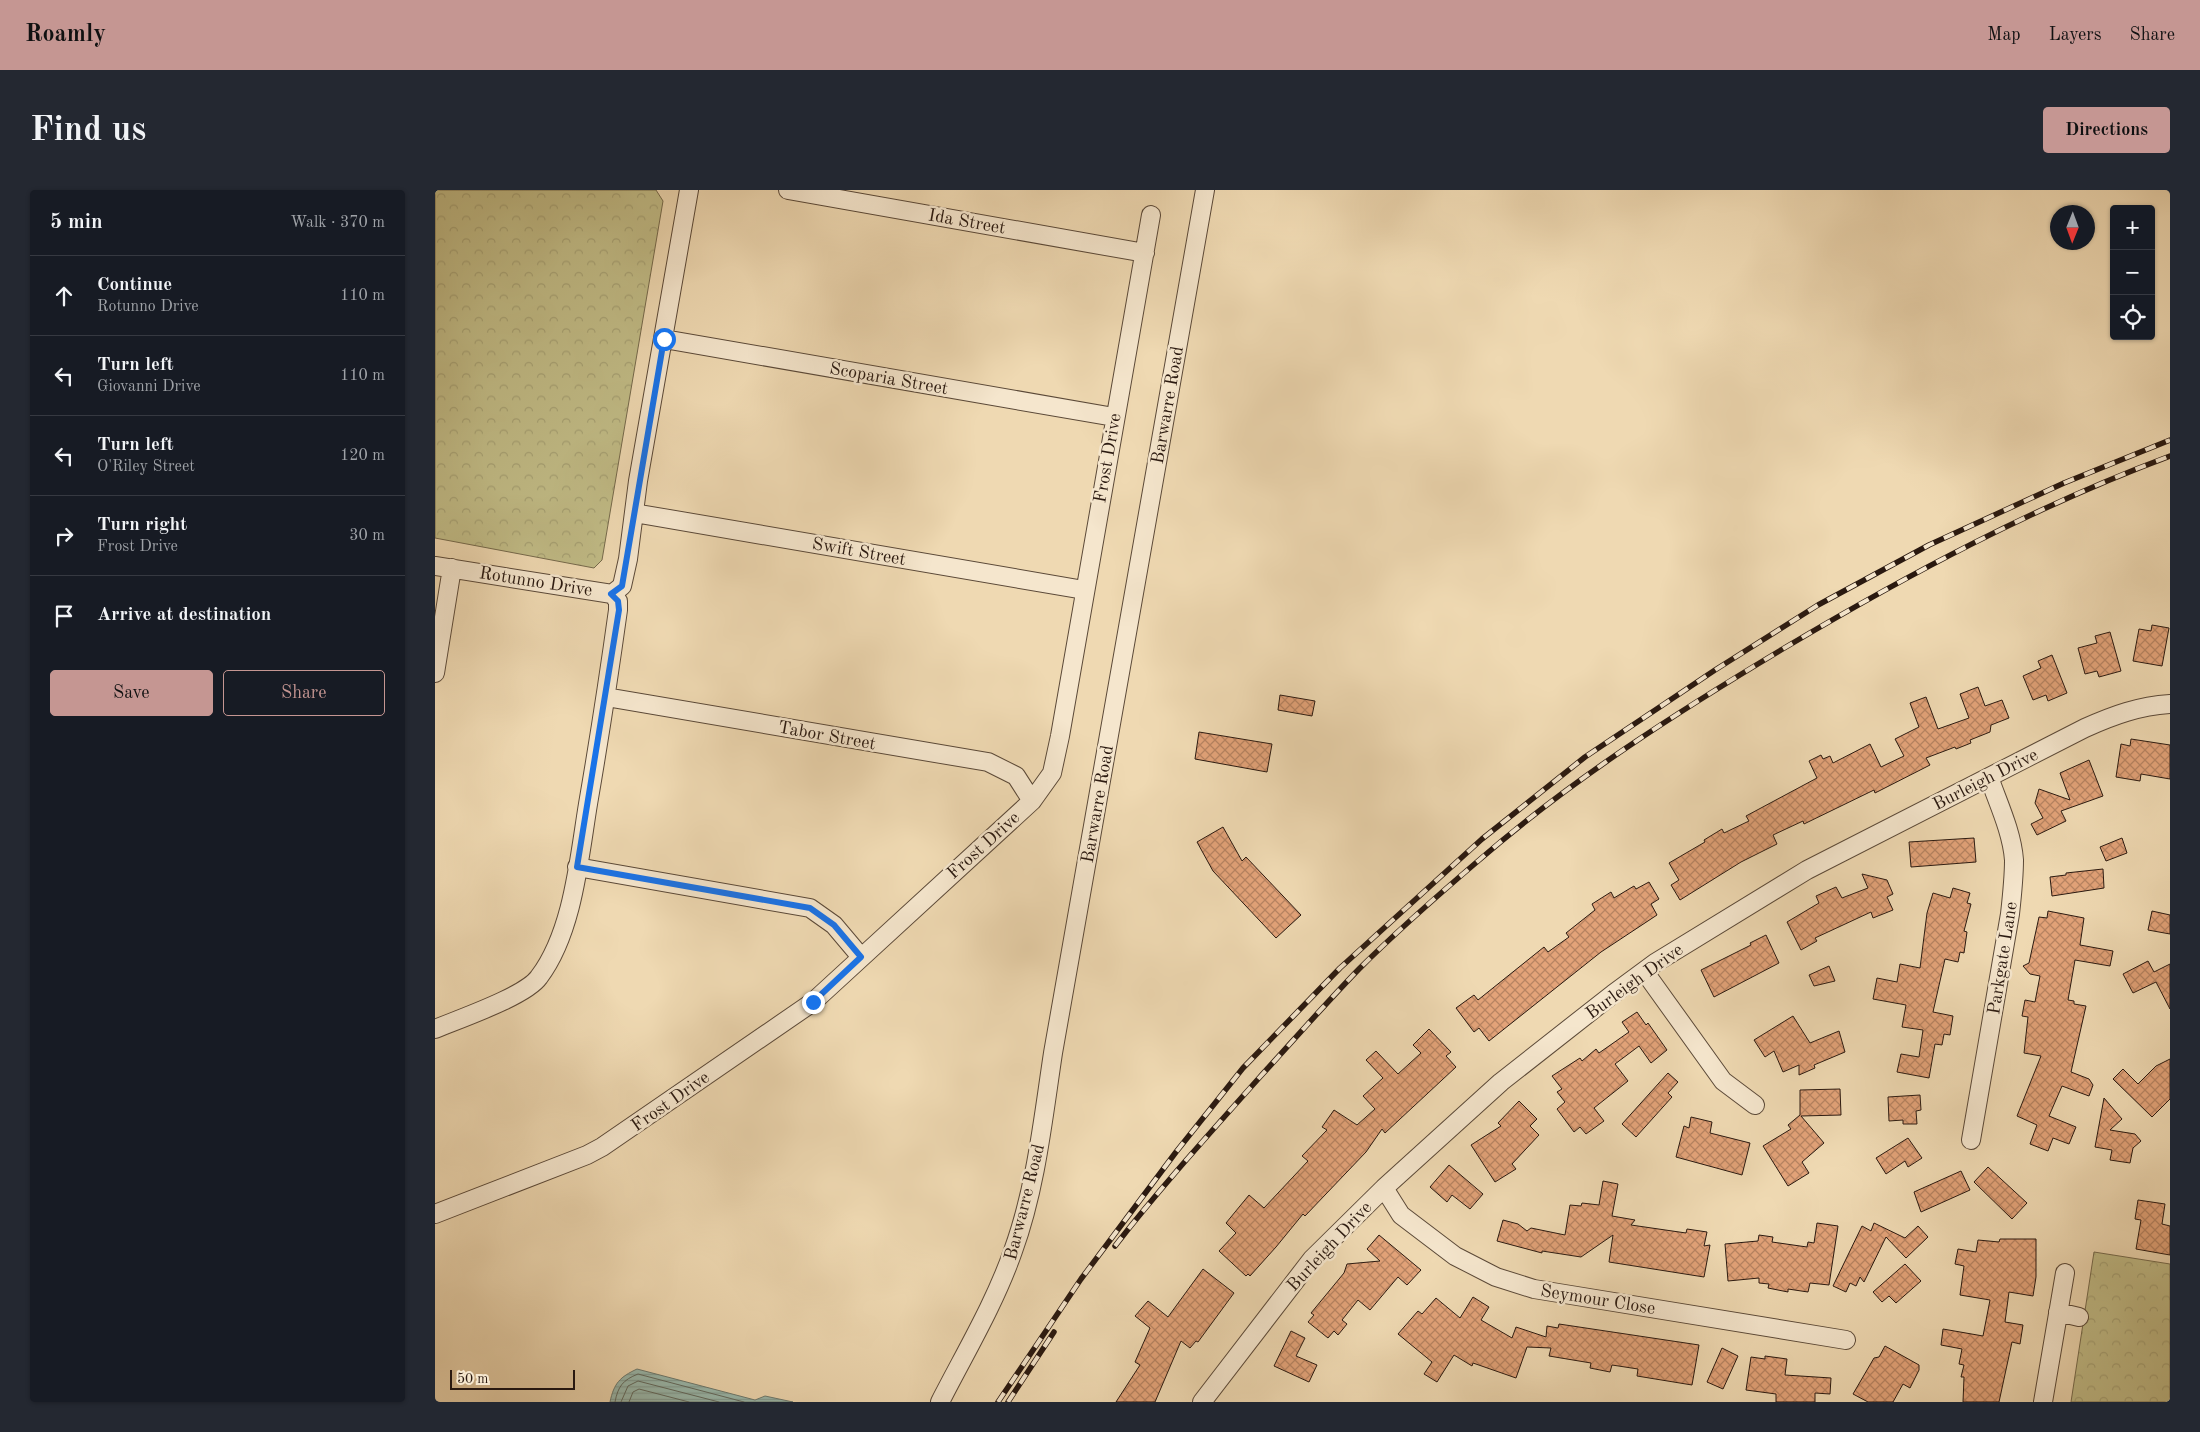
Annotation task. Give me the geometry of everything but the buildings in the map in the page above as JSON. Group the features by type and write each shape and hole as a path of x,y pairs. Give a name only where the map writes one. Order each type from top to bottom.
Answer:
{"street":[{"name":"Rotunno Drive","path":"444,567 611,594 622,586 628,560 634,513 689,190"},
{"name":"Ida Street","path":"788,190 1145,253"},
{"name":"Barwarre Road","path":"940,1402 1000,1284 1013,1251 1029,1190 1205,190"},
{"name":"Frost Drive","path":"435,1214 587,1155 602,1147 813,1002 1032,801 1052,773 1058,748 1114,417 1151,215"},
{"name":"Scoparia Street","path":"664,339 1114,417"},
{"name":"Swift Street","path":"634,513 1084,590"},
{"path":"435,673 444,567"},
{"path":"435,1029 513,996 539,979 560,939 577,867 619,610 618,601 611,594"},
{"name":"Tabor Street","path":"606,697 988,762 1016,776 1032,801"},
{"name":"Burleigh Drive","path":"1202,1402 1312,1259 1384,1188 1501,1082 1644,971 1807,870 1989,777 2119,713 2142,706 2170,704"},
{"name":"Parkgate Lane","path":"1971,1140 2010,914 2013,882 2014,858 2007,828 1989,777"},
{"path":"577,867 810,908 834,925 861,957"},
{"path":"1644,971 1723,1082 1755,1105"},
{"name":"Seymour Close","path":"1384,1188 1401,1215 1417,1230 1455,1256 1496,1277 1534,1289 1847,1340"},
{"path":"2043,1402 2065,1273"},
{"path":"2058,1312 2079,1317"}],"green space":[{"path":"435,190 656,190 663,201 602,560 594,568 435,538"},
{"path":"2094,1252 2170,1264 2170,1402 2071,1402"}],"water":[{"path":"637,1369 755,1400 765,1396 793,1402 610,1402 619,1381"}],"railway":[{"path":"998,1402 1081,1279 1176,1152 1243,1068 1340,968 1482,839 1585,757 1715,670 1818,605 1929,545 2064,483 2170,440"},
{"path":"1115,1246 1204,1140 1359,969 1447,887 1551,802 1666,721 1786,647 1879,593 2022,519 2170,456"},
{"path":"1008,1402 1054,1332"}],"route":[{"path":"664,339 638,482 628,560 622,586 611,594 618,601 619,610 577,867 810,908 834,925 861,957 813,1002"}]}
